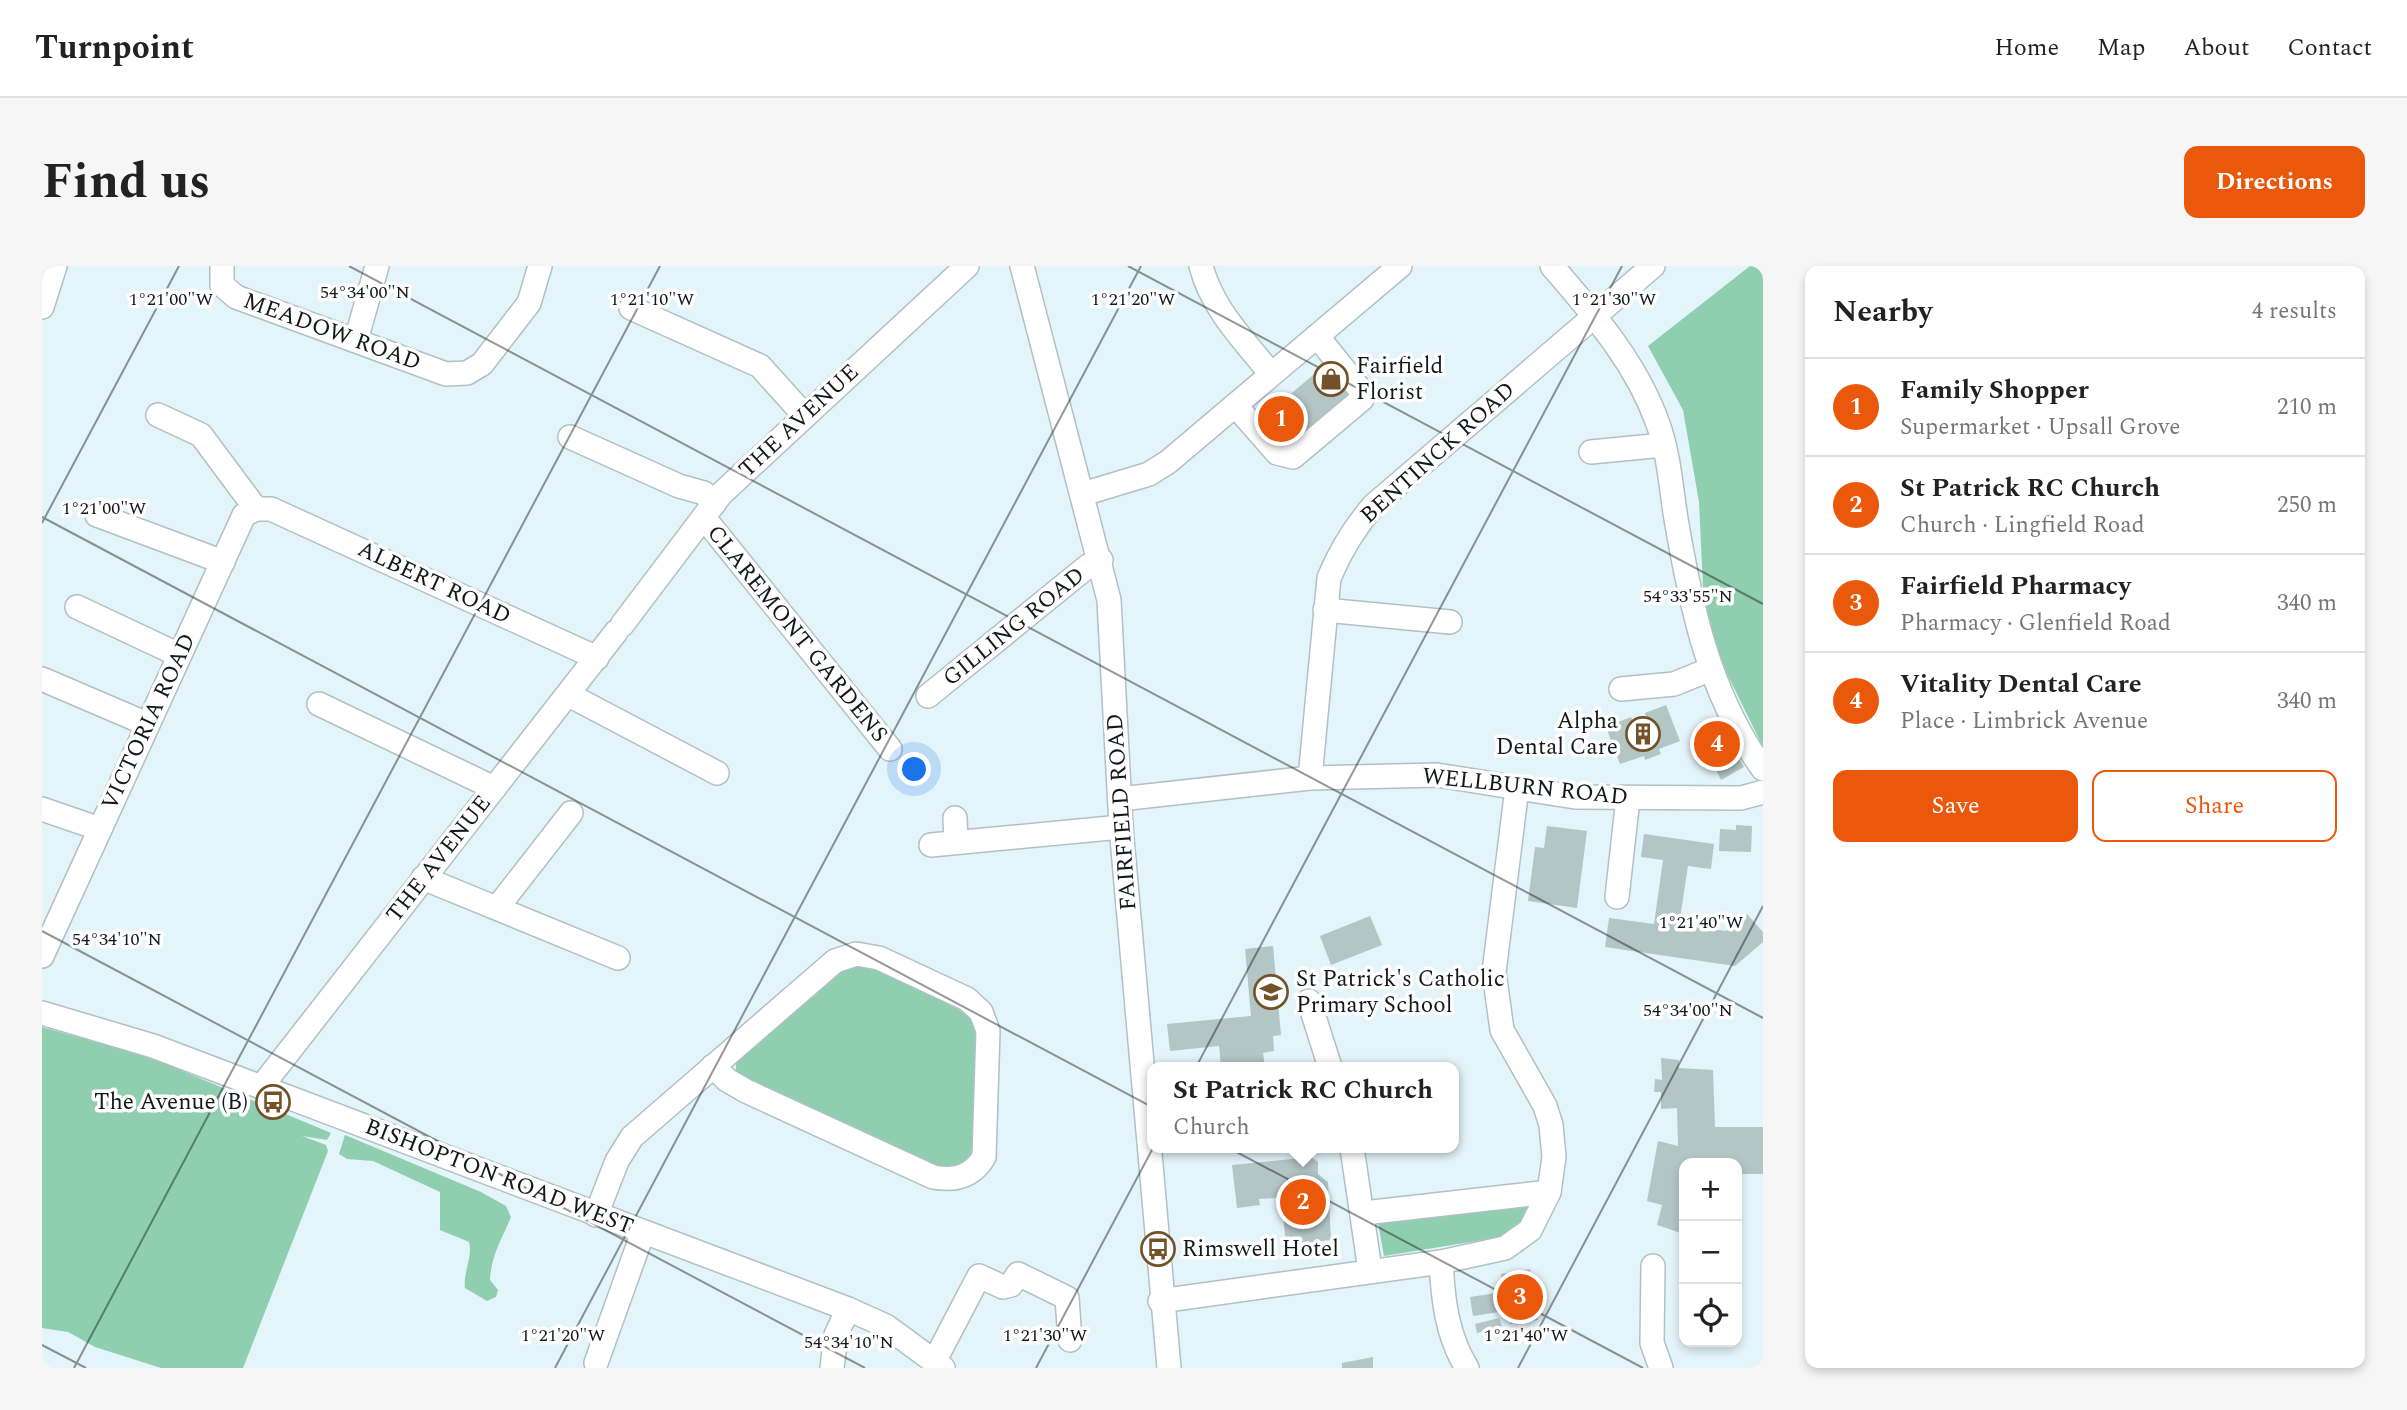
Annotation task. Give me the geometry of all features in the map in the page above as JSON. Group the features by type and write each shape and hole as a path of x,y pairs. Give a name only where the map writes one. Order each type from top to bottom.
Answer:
{"street":[{"path":"43,299 55,266"},
{"path":"356,340 377,266"},
{"name":"MEADOW ROAD","path":"222,275 236,297 446,374 467,373 482,364 529,303 540,266"},
{"name":"THE AVENUE","path":"262,1086 709,512 805,416 967,266"},
{"name":"FAIRFIELD ROAD","path":"1022,266 1101,560 1109,600 1121,827 1147,1143"},
{"path":"1201,266 1206,286 1219,310 1271,374"},
{"path":"1083,495 1149,474 1400,266"},
{"path":"1552,266 1612,336 1646,394 1663,445 1690,605 1711,669 1733,717 1763,768"},
{"name":"BENTINCK ROAD","path":"1310,778 1329,578 1341,549 1374,505 1653,266"},
{"path":"631,308 760,366 805,416"},
{"path":"1235,405 1277,453 1293,457 1362,399 1362,393 1317,336"},
{"path":"158,415 201,435 263,509"},
{"path":"586,437 678,486 692,488 709,512"},
{"path":"1591,452 1663,445"},
{"name":"VICTORIA ROAD","path":"42,956 244,515 263,509"},
{"name":"ALBERT ROAD","path":"263,509 597,659"},
{"name":"CLAREMONT GARDENS","path":"709,512 890,749"},
{"path":"97,515 223,562"},
{"name":"GILLING ROAD","path":"928,696 1088,566 1101,560"},
{"path":"77,607 179,655"},
{"path":"1325,610 1450,621"},
{"path":"1621,689 1674,684 1711,669"},
{"path":"42,679 147,724"},
{"path":"569,695 717,773"},
{"path":"319,705 494,788"},
{"name":"WELLBURN ROAD","path":"1120,799 1310,778 1437,775 1576,797 1741,798 1763,792"},
{"path":"1160,1301 1441,1262 1505,1248 1530,1230 1549,1192 1554,1157 1551,1125 1545,1106 1502,1030 1494,972 1517,788"},
{"path":"1617,897 1628,798"},
{"path":"42,808 100,829"},
{"path":"497,908 571,813"},
{"path":"955,818 956,842"},
{"path":"931,845 1121,827"},
{"path":"423,878 618,958"},
{"path":"596,1215 617,1161 632,1137 713,1066 835,961 856,954 879,958 967,999 986,1021 984,1157 966,1176 951,1180 933,1177 746,1091 727,1080 713,1066"},
{"path":"1308,1001 1328,1062"},
{"name":"BISHOPTON ROAD WEST","path":"42,1013 153,1046 262,1086 848,1309 886,1326 939,1365"},
{"name":"FAIRFIELD ROAD","path":"1148,1153 1160,1301 1169,1368"},
{"path":"1353,1153 1364,1213 1370,1270"},
{"path":"1364,1213 1549,1192"},
{"path":"604,1356 643,1232"},
{"path":"1441,1262 1444,1304 1455,1349 1467,1368"},
{"path":"1653,1266 1652,1343 1661,1368"},
{"path":"939,1365 979,1276 1003,1287 1011,1285 1018,1274 1067,1298 1070,1340"},
{"path":"832,1368 836,1335 848,1309"}],"green space":[{"path":"1750,266 1763,266 1763,747 1705,629 1699,502 1683,410 1648,346"},
{"path":"861,962 961,1007 973,1020 977,1031 975,1151 971,1160 946,1171 737,1078 737,1060 751,1041 756,1037 763,1039 815,995 816,987 832,975"},
{"path":"42,1027 149,1057 331,1133 327,1140 302,1136 326,1145 328,1151 243,1368 161,1368 95,1347 68,1332 42,1328"},
{"path":"345,1135 481,1192 506,1206 511,1217 492,1263 490,1280 498,1290 496,1297 487,1301 465,1288 469,1242 440,1230 440,1192 373,1161 347,1159 339,1154"},
{"path":"1523,1199 1530,1204 1529,1215 1502,1237 1384,1256 1378,1223"}],"building":[{"path":"1331,360 1358,393 1296,445 1285,433 1274,443 1256,423"},
{"name":"Alpha Dental Care","path":"1666,705 1680,741 1659,749 1661,754 1620,764 1606,727 1631,717 1634,725 1647,720 1645,713"},
{"path":"1718,722 1744,767 1721,780 1698,733"},
{"path":"1736,825 1752,826 1751,852 1719,851 1720,829 1736,830"},
{"path":"1547,826 1587,831 1577,908 1528,901 1535,847 1544,848"},
{"path":"1644,834 1714,844 1711,869 1688,866 1679,925 1726,931 1747,914 1763,932 1763,942 1735,966 1605,947 1609,918 1654,924 1663,860 1641,857"},
{"path":"1370,916 1382,945 1331,965 1320,936"},
{"path":"1273,946 1281,1035 1273,1036 1274,1051 1263,1053 1264,1062 1221,1062 1219,1046 1170,1051 1167,1024 1251,1016 1245,949"},
{"path":"1661,1058 1679,1060 1679,1068 1713,1070 1715,1127 1763,1127 1763,1174 1742,1174 1742,1158 1679,1158 1679,1232 1657,1225 1662,1205 1647,1201 1658,1141 1678,1146 1677,1108 1661,1109 1661,1092 1654,1092 1655,1079 1662,1080"},
{"path":"1311,1157 1318,1162 1318,1174 1328,1182 1331,1240 1286,1245 1282,1205 1276,1198 1259,1199 1260,1205 1237,1208 1232,1165"},
{"path":"1530,1269 1538,1320 1510,1324 1501,1274"},
{"path":"1496,1293 1499,1312 1473,1316 1470,1297"},
{"path":"1499,1318 1502,1326 1477,1333 1475,1324"},
{"path":"1373,1357 1373,1368 1342,1368 1342,1363"}],"place":[{"name":"Fairfield Florist","path":"1331,379"},
{"name":"Family Shopper","path":"1281,419"},
{"name":"Alpha Dental Care","path":"1643,734"},
{"name":"Vitality Dental Care","path":"1717,744"},
{"name":"St Patrick's Catholic Primary School","path":"1271,992"},
{"name":"The Avenue (B)","path":"273,1102"},
{"name":"St Patrick RC Church","path":"1303,1202"},
{"name":"Rimswell Hotel","path":"1158,1249"},
{"name":"Fairfield Pharmacy","path":"1520,1297"}]}
